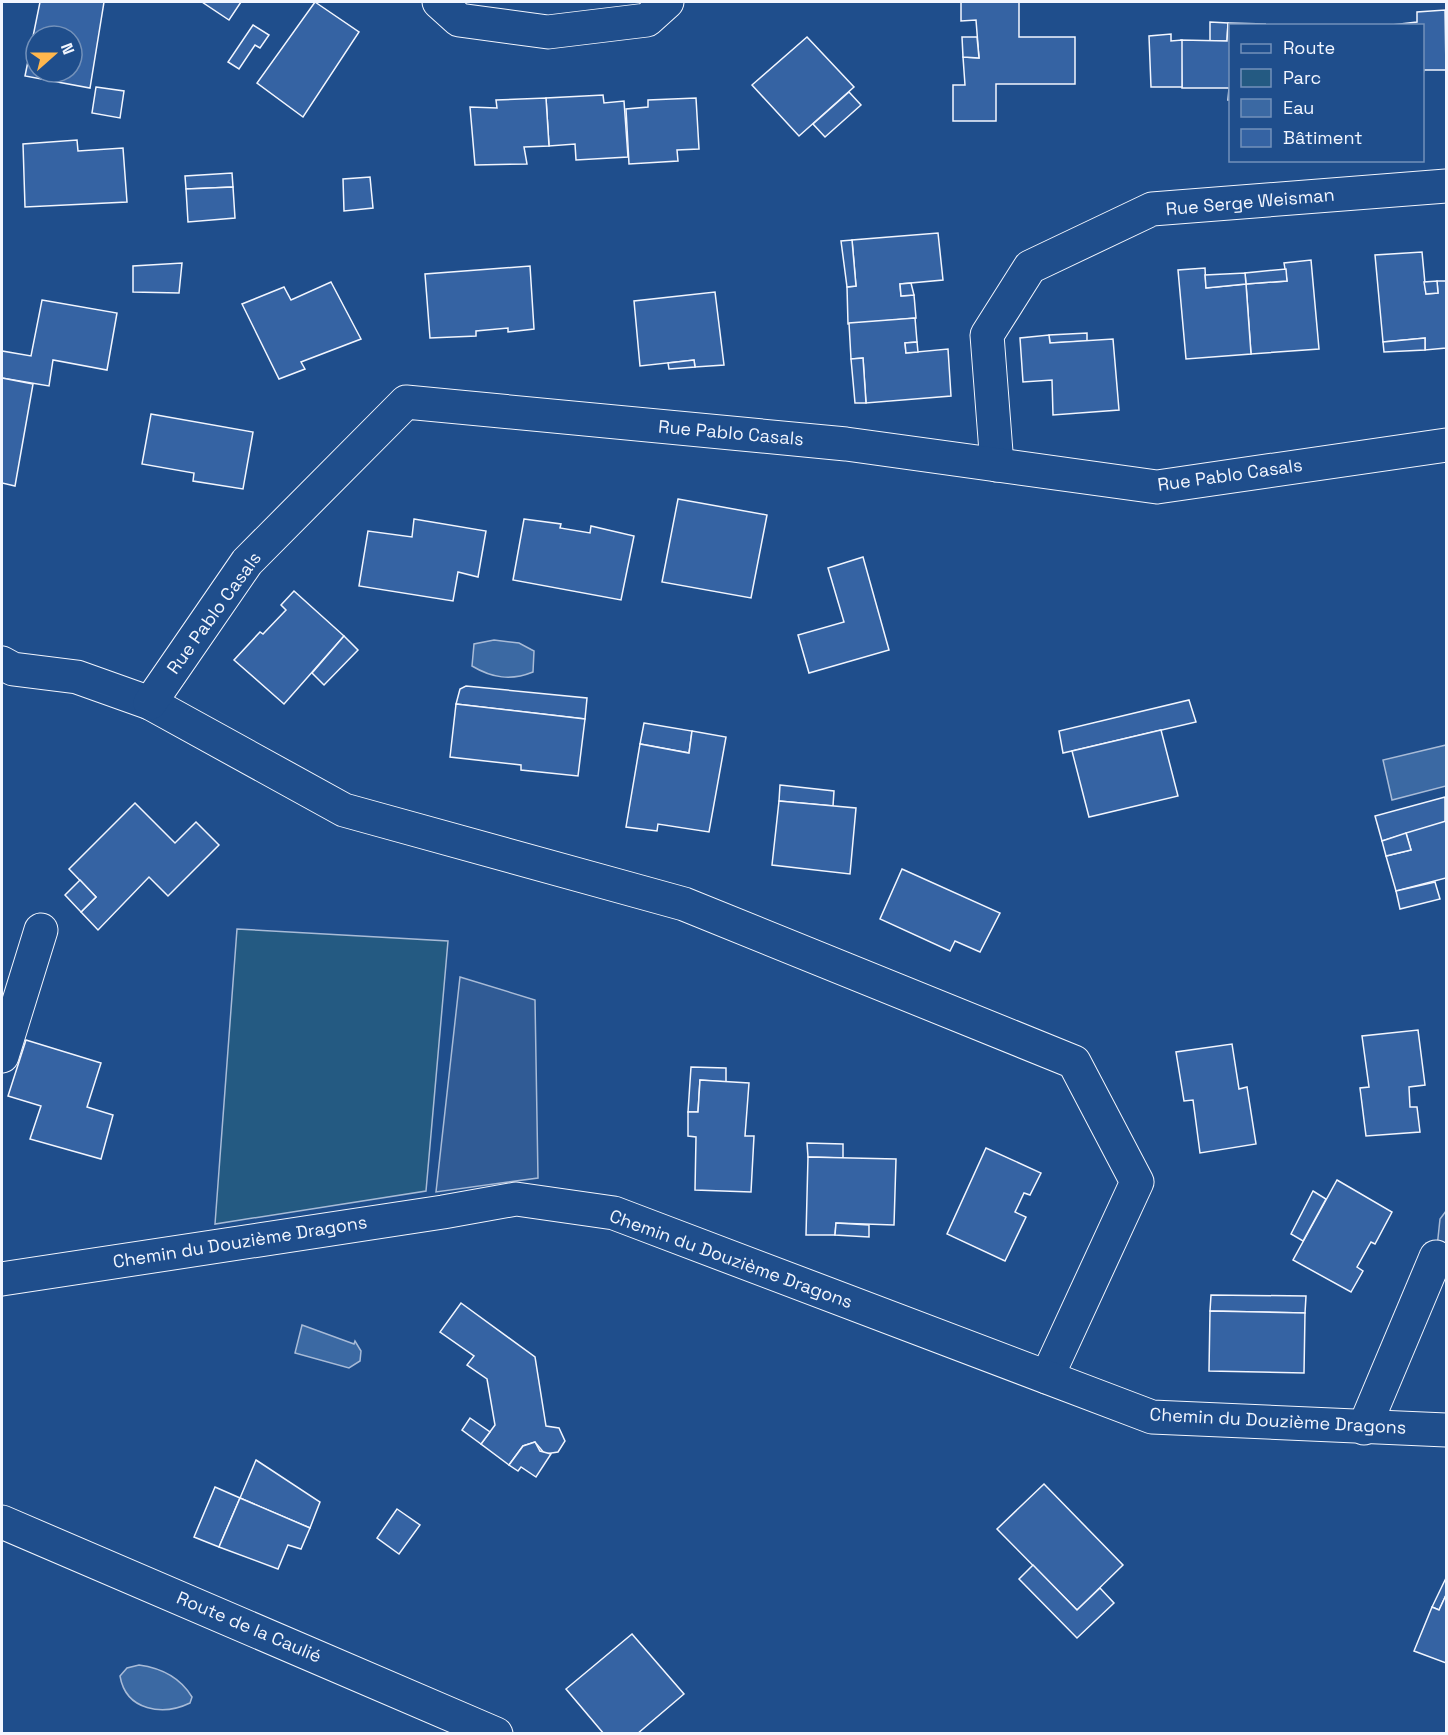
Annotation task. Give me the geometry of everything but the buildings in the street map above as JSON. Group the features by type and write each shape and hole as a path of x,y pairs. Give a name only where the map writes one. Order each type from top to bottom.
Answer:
{"street":[{"path":"439,2 459,20 548,32 647,20 667,2"},
{"name":"Rue Serge Weisman","path":"997,465 987,335 1029,267 1152,209 1446,186"},
{"name":"Rue Pablo Casals","path":"150,703 247,562 406,402 846,444 1157,487 1446,445"},
{"path":"2,663 13,669 77,677 150,703 344,810 684,904 1074,1062 1137,1182 1047,1377"},
{"path":"2,1056 41,930"},
{"name":"Chemin du Douzième Dragons","path":"2,1279 516,1199 614,1213 1152,1417 1446,1430"},
{"path":"1364,1428 1436,1257"},
{"name":"Route de la Caulié","path":"2,1522 496,1734"}],"green space":[{"path":"237,929 448,941 426,1191 215,1224"}],"shaded area":[{"path":"460,977 535,1000 538,1178 436,1192"},
{"path":"1446,1211 1446,1257 1436,1257 1440,1219"}],"water":[{"path":"494,640 519,643 534,651 533,672 517,677 502,677 494,676 472,666 474,644"},
{"path":"1446,745 1446,786 1392,800 1383,760"},
{"path":"302,1325 354,1344 355,1341 361,1351 360,1361 349,1368 295,1353"},
{"path":"139,1665 155,1668 176,1679 192,1697 190,1703 169,1709 158,1709 147,1708 138,1703 124,1688 120,1676 127,1668"}]}
